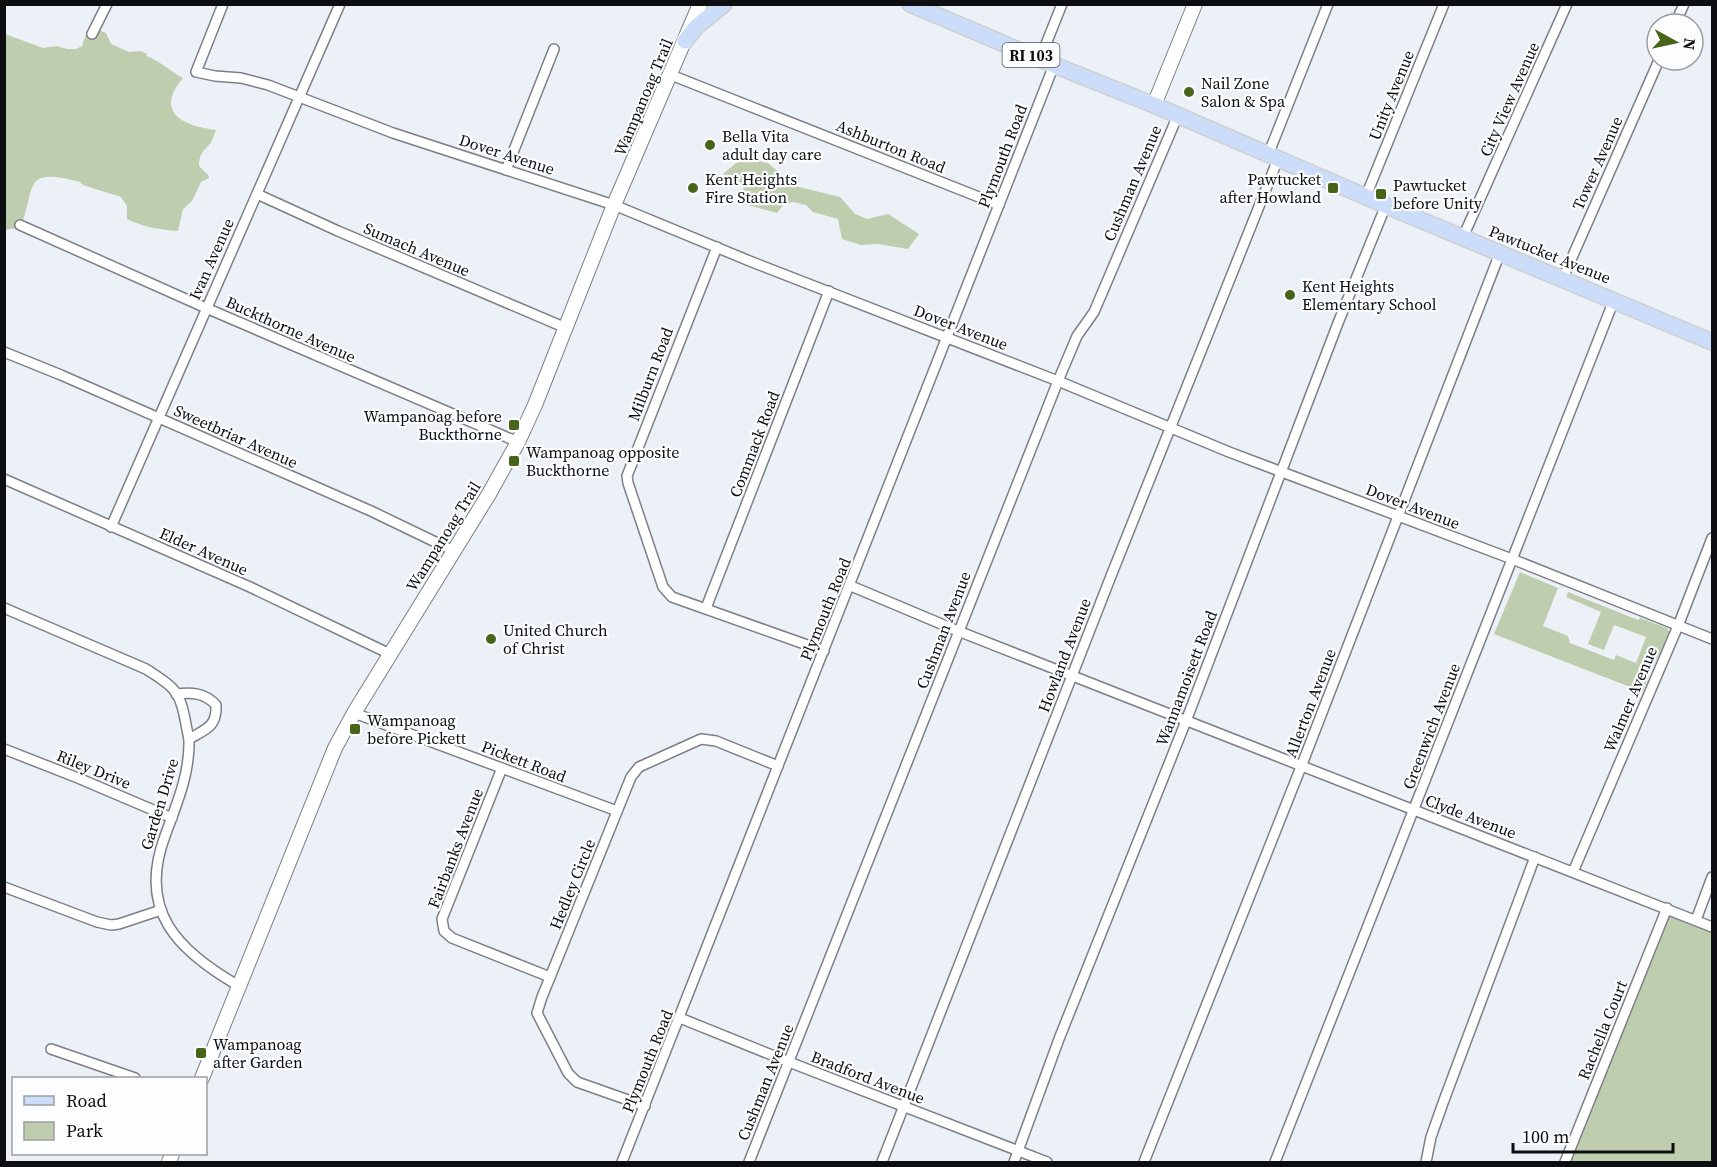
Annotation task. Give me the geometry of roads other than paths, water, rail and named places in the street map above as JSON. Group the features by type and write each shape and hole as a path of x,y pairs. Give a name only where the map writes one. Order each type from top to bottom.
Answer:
{"main road":[{"name":"Wampanoag Trail","path":"202,1077 335,748 518,442 566,328 614,204 700,4"},
{"path":"685,41 696,27 724,4"},
{"path":"1154,105 1195,4"},
{"name":"Pawtucket Avenue","path":"918,6 1713,342"}],"street":[{"path":"92,34 106,4"},
{"name":"Dover Avenue","path":"223,4 196,72 255,81 393,133 614,204 717,248 948,337 1282,472 1512,559 1713,639"},
{"name":"Ivan Avenue","path":"111,527 340,4"},
{"name":"Plymouth Road","path":"622,1162 851,586 999,205 1047,62 1062,4"},
{"name":"Howland Avenue","path":"882,1162 1170,427 1273,157 1328,4"},
{"name":"Unity Avenue","path":"1366,196 1444,4"},
{"name":"City View Avenue","path":"1463,237 1567,4"},
{"path":"506,170 555,49"},
{"name":"Tower Avenue","path":"1563,278 1654,72"},
{"name":"Ashburton Road","path":"671,75 999,205"},
{"name":"Cushman Avenue","path":"749,1162 1058,381 1077,336 1094,312 1178,115"},
{"name":"Sumach Avenue","path":"257,194 348,236 566,328"},
{"name":"Wannamoisett Road","path":"1014,1162 1059,1039 1186,721 1338,323 1386,205"},
{"name":"Buckthorne Avenue","path":"20,225 518,442"},
{"name":"Milburn Road","path":"717,248 627,476 663,587 672,597 824,651"},
{"name":"Allerton Avenue","path":"1144,1162 1301,767 1500,253"},
{"name":"Commack Road","path":"706,608 829,291"},
{"name":"Greenwich Avenue","path":"1275,1162 1614,300"},
{"name":"Sweetbriar Avenue","path":"4,352 371,511 454,551"},
{"name":"Elder Avenue","path":"4,479 250,587 390,654"},
{"name":"Walmer Avenue","path":"1573,872 1713,538"},
{"name":"Clyde Avenue","path":"851,586 958,632 1073,675 1301,767 1713,927"},
{"path":"4,608 146,669 174,689 176,694"},
{"name":"Garden Drive","path":"189,739 212,726 217,716 216,705 207,695 187,692 176,694 182,706 189,739 189,759 157,862 156,885 160,910 170,929 185,949 208,968 239,986"},
{"name":"Pickett Road","path":"354,713 617,811"},
{"name":"Hedley Circle","path":"645,1106 578,1082 568,1073 537,1012 550,977 631,777 639,767 701,739 716,741 778,766"},
{"name":"Riley Drive","path":"4,749 172,818"},
{"name":"Fairbanks Avenue","path":"502,768 442,919 444,931 452,938 550,977"},
{"path":"1426,1162 1431,1137 1443,1103 1535,857"},
{"path":"1696,920 1713,877"},
{"path":"4,887 97,922 111,925 160,910"},
{"name":"Rachella Court","path":"1565,1162 1666,908"},
{"name":"Bradford Avenue","path":"680,1018 1047,1162"},
{"path":"51,1049 132,1077"}],"place":[{"name":"Nail Zone Salon & Spa","path":"1189,92"},
{"name":"Bella Vita adult day care","path":"710,145"},
{"name":"Kent Heights Fire Station","path":"693,188"},
{"name":"Pawtucket after Howland","path":"1333,188"},
{"name":"Pawtucket before Unity","path":"1381,194"},
{"name":"Kent Heights Elementary School","path":"1290,295"},
{"name":"Wampanoag before Buckthorne","path":"514,425"},
{"name":"Wampanoag opposite Buckthorne","path":"514,461"},
{"name":"United Church of Christ","path":"491,639"},
{"name":"Wampanoag before Pickett","path":"355,729"},
{"name":"Wampanoag after Garden","path":"201,1053"}]}
